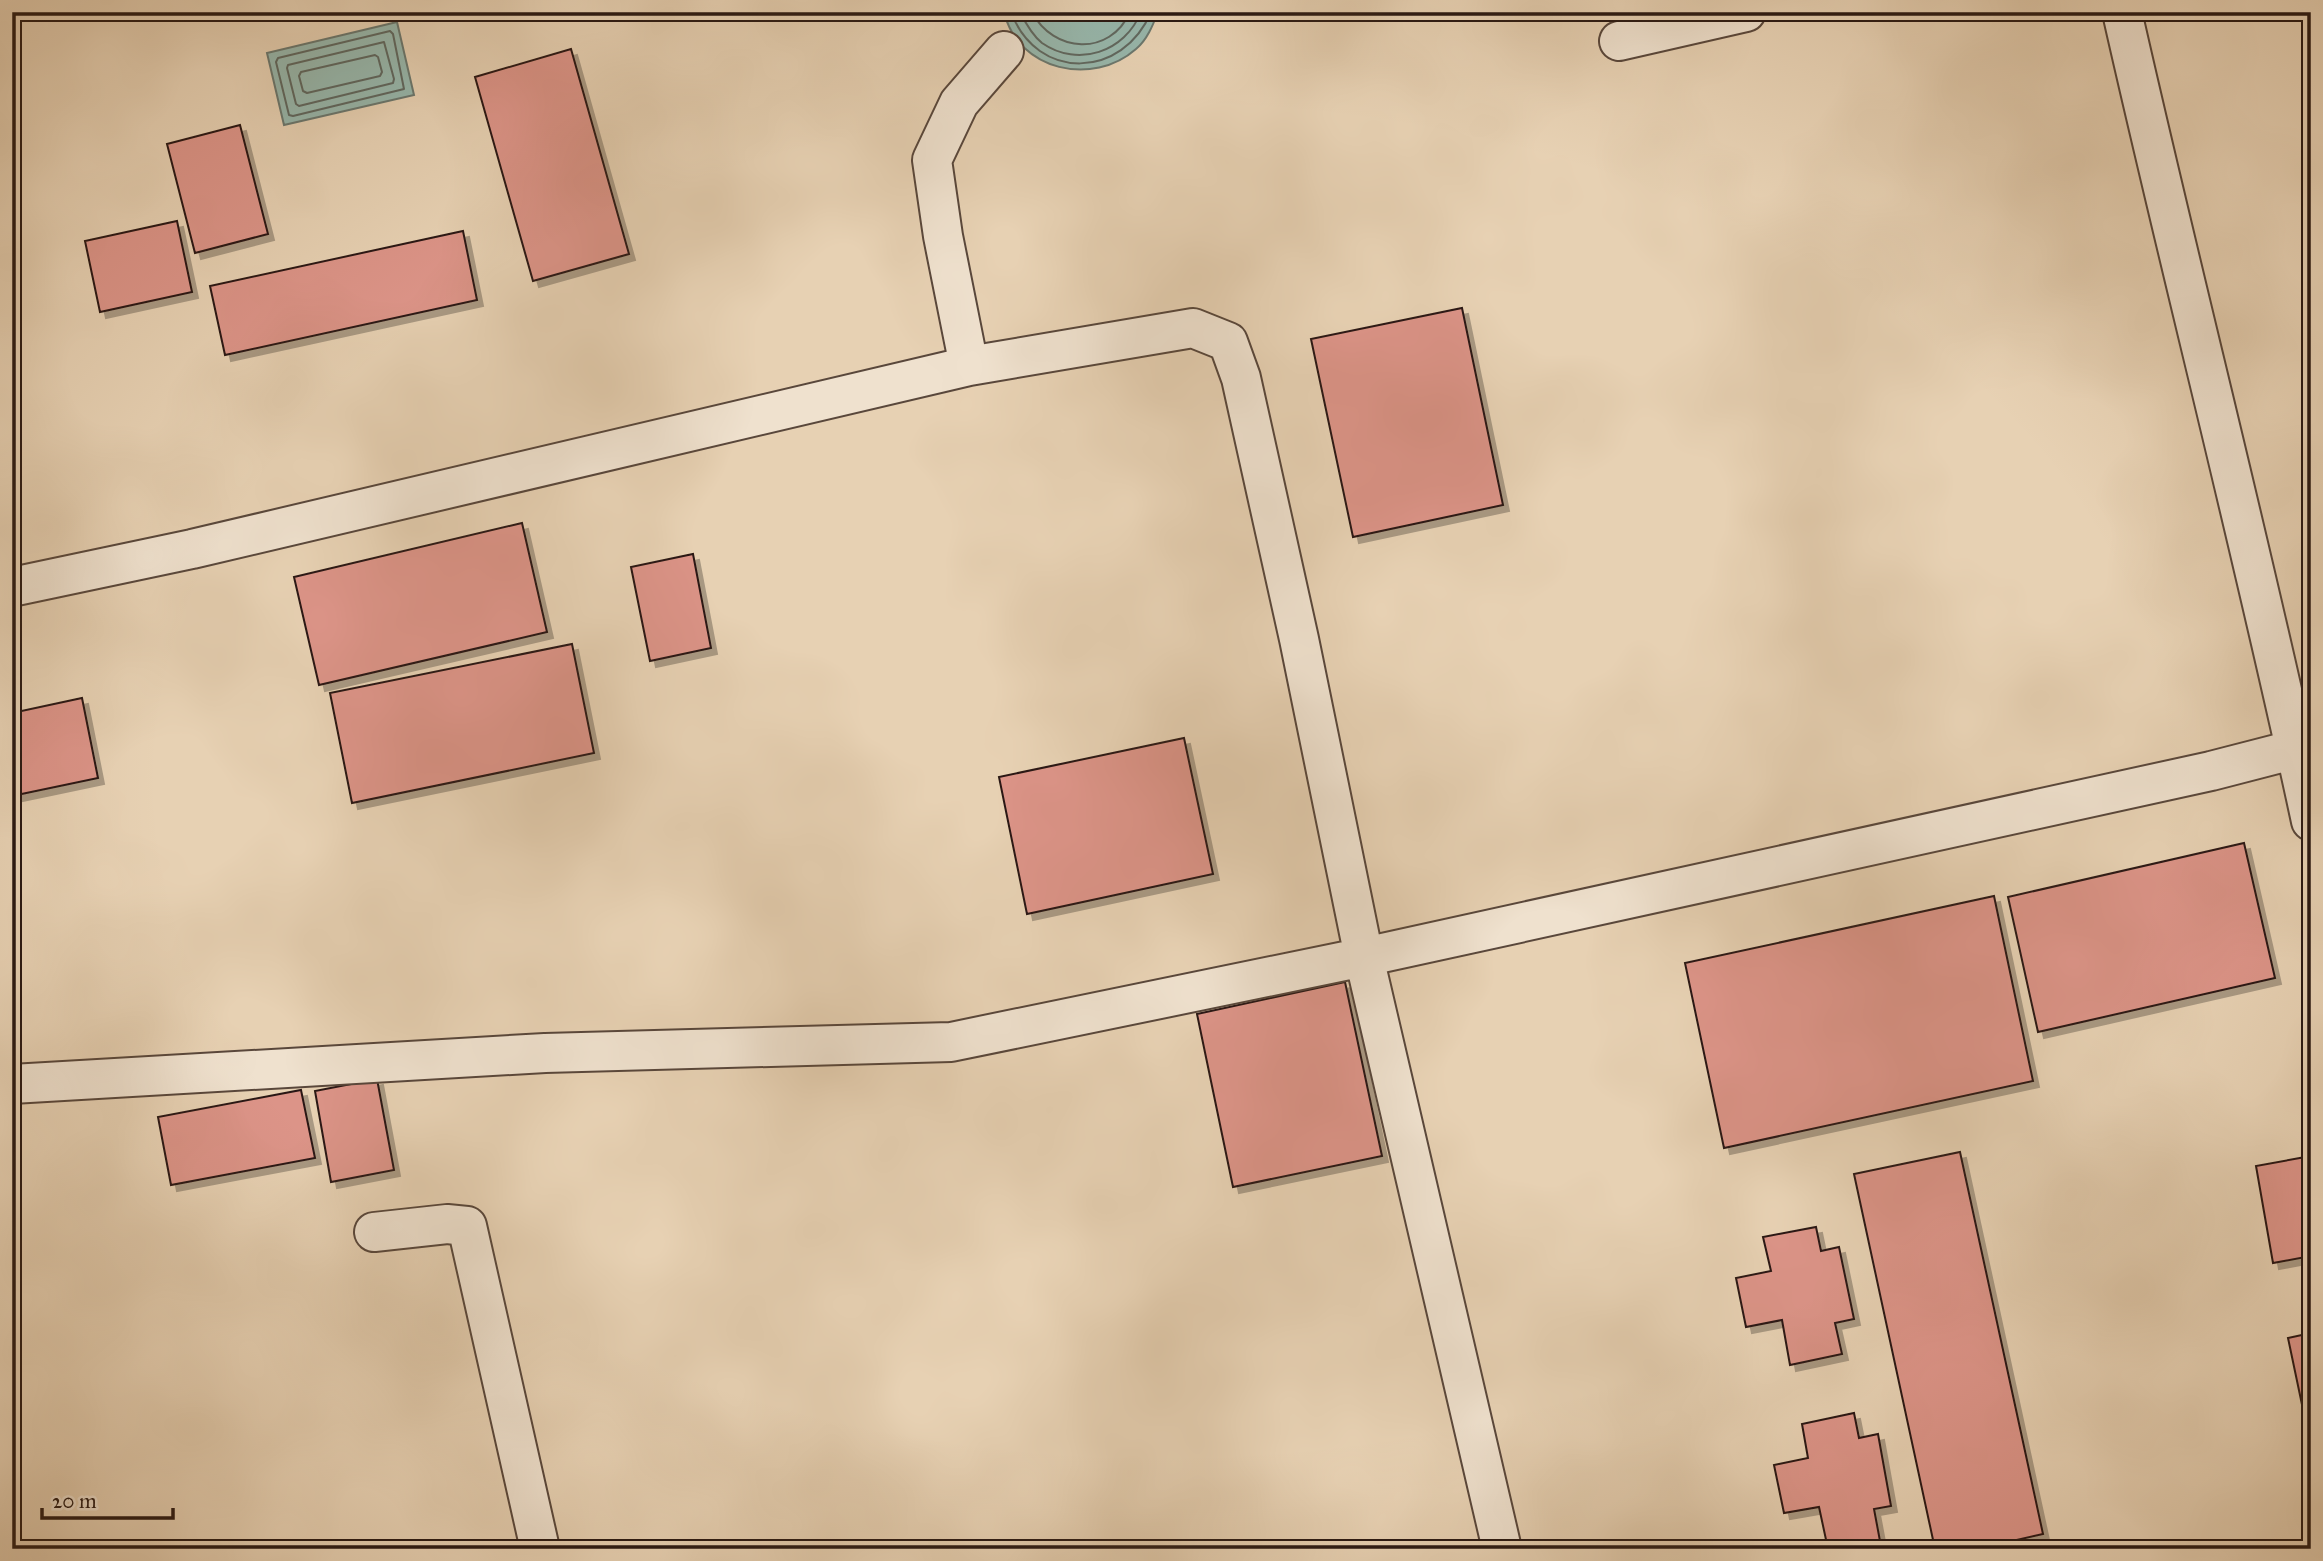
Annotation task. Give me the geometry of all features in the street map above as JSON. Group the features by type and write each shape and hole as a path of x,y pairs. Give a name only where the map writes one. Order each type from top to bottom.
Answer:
{"lane":[{"path":"1619,41 1746,12"},
{"path":"2122,12 2237,489 2311,821"},
{"path":"969,366 943,236 932,160 959,103 1004,51"},
{"path":"12,587 206,546 969,366 1194,328 1228,342 1241,378 1296,626 1364,957 1502,1549"},
{"path":"12,1084 545,1053 951,1042 1364,957 2211,771 2296,749"},
{"path":"374,1232 447,1224 467,1226 540,1549"}],"water":[{"path":"1004,12 1158,12 1152,27 1136,49 1119,61 1099,68 1079,70 1059,67 1041,60 1024,48 1012,32"},
{"path":"397,22 414,95 284,125 267,53"}],"building":[{"path":"571,49 629,254 533,281 475,77"},
{"path":"240,125 268,234 195,253 167,144"},
{"path":"177,221 192,292 100,312 85,241"},
{"path":"463,231 477,300 225,355 210,286"},
{"path":"1462,308 1503,505 1353,537 1311,339"},
{"path":"522,523 547,632 319,685 294,577"},
{"path":"693,554 711,648 650,661 631,567"},
{"path":"572,644 594,753 352,803 330,693"},
{"path":"82,698 98,778 12,796 12,713"},
{"path":"1184,738 1213,874 1027,914 999,777"},
{"path":"2244,843 2275,978 2038,1032 2008,897"},
{"path":"1994,896 2033,1081 1724,1148 1685,963"},
{"path":"1345,982 1382,1156 1233,1187 1197,1014"},
{"path":"377,1079 394,1170 331,1182 315,1091"},
{"path":"301,1090 315,1158 171,1185 158,1117"},
{"path":"1960,1152 2043,1534 1977,1549 1935,1549 1854,1174"},
{"path":"2311,1156 2311,1256 2273,1263 2256,1166"},
{"path":"1816,1227 1821,1251 1839,1247 1854,1319 1835,1323 1842,1354 1790,1365 1782,1320 1746,1327 1736,1278 1771,1271 1763,1237"},
{"path":"2311,1333 2311,1437 2309,1438 2288,1338"},
{"path":"1854,1413 1859,1438 1878,1434 1891,1506 1874,1509 1880,1541 1843,1549 1828,1549 1819,1507 1784,1513 1774,1465 1808,1458 1802,1424"}]}
